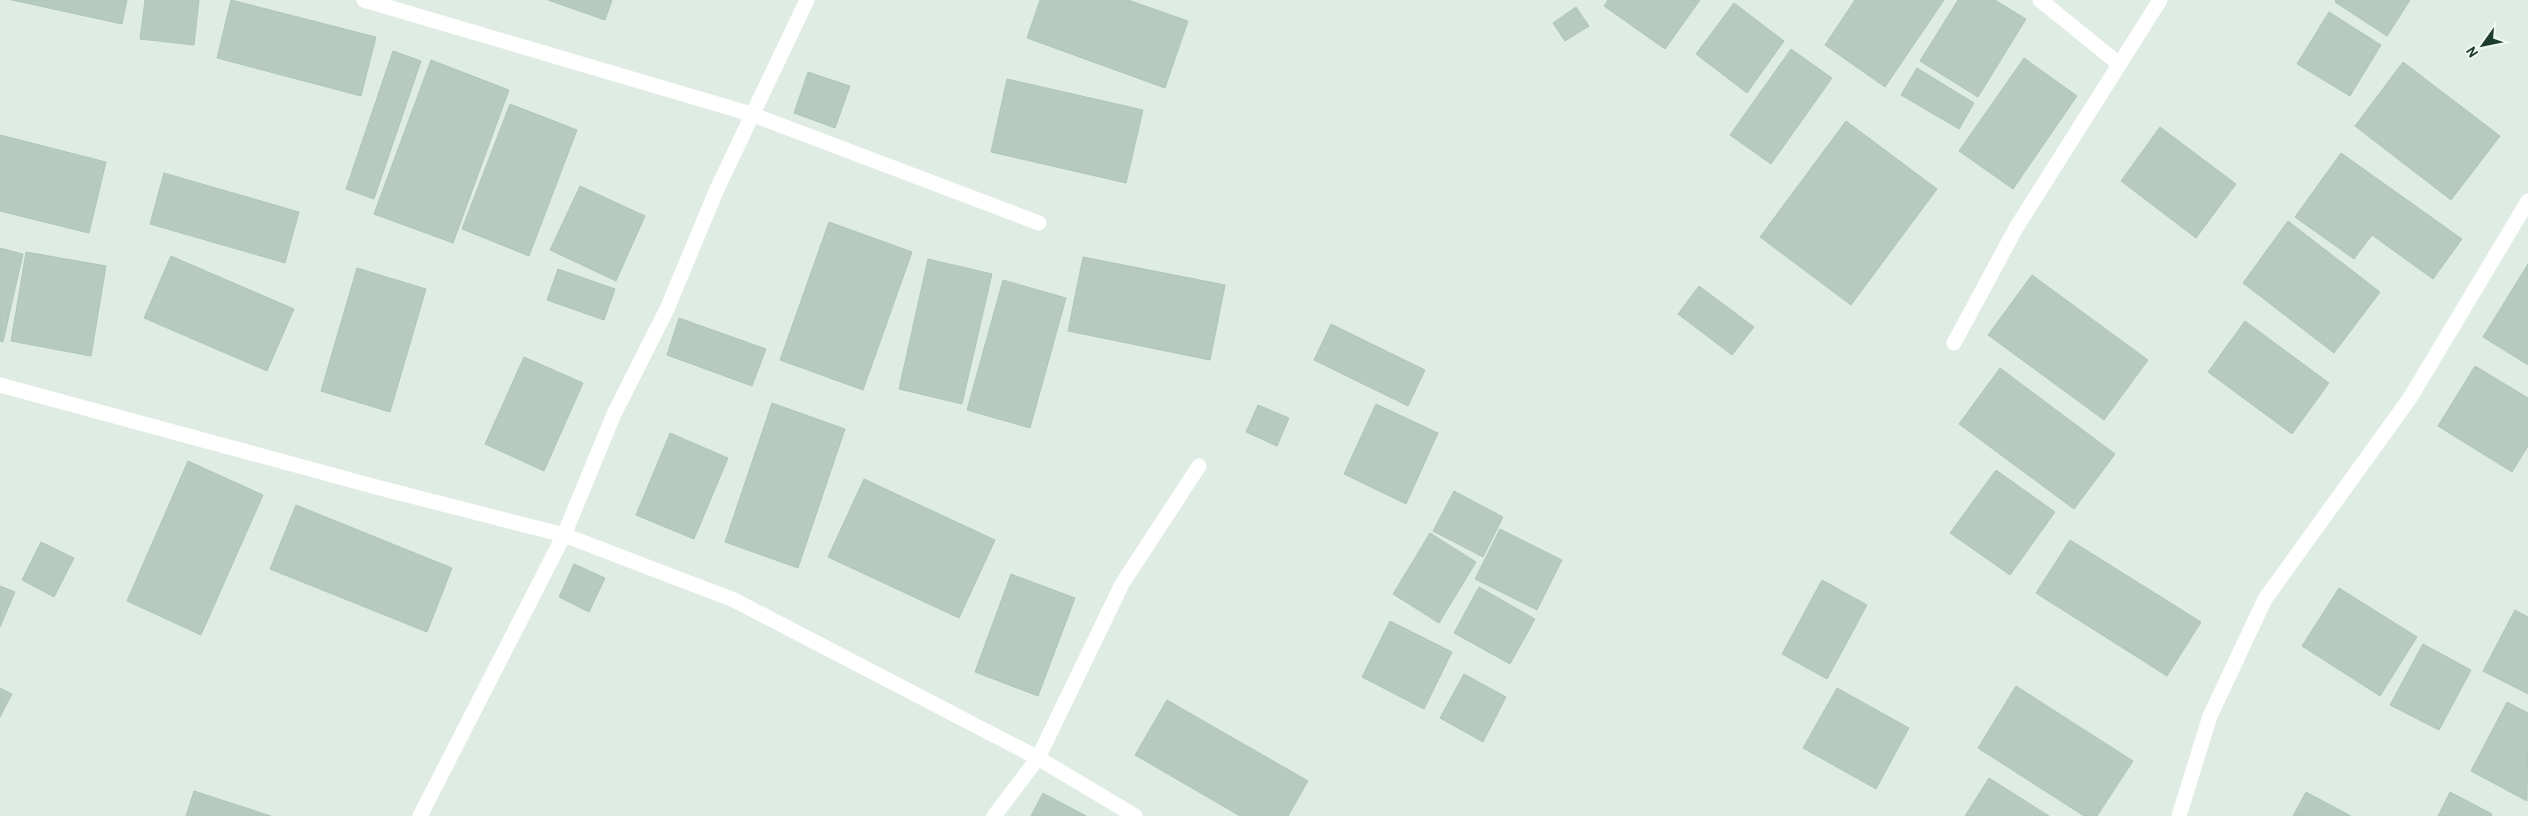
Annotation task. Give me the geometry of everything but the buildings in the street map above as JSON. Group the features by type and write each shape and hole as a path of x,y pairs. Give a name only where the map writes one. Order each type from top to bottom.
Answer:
{"street":[{"path":"364,0 751,114 1039,223"},
{"path":"420,816 564,535 614,414 667,309 717,189 751,114 808,0"},
{"path":"2040,0 2119,64"},
{"path":"1954,343 2016,228 2160,0"},
{"path":"2179,816 2210,716 2265,599 2410,398 2528,201"},
{"path":"0,384 380,488 564,535 734,600 1038,758 1135,816"},
{"path":"994,816 1038,758 1122,584 1199,466"}]}
